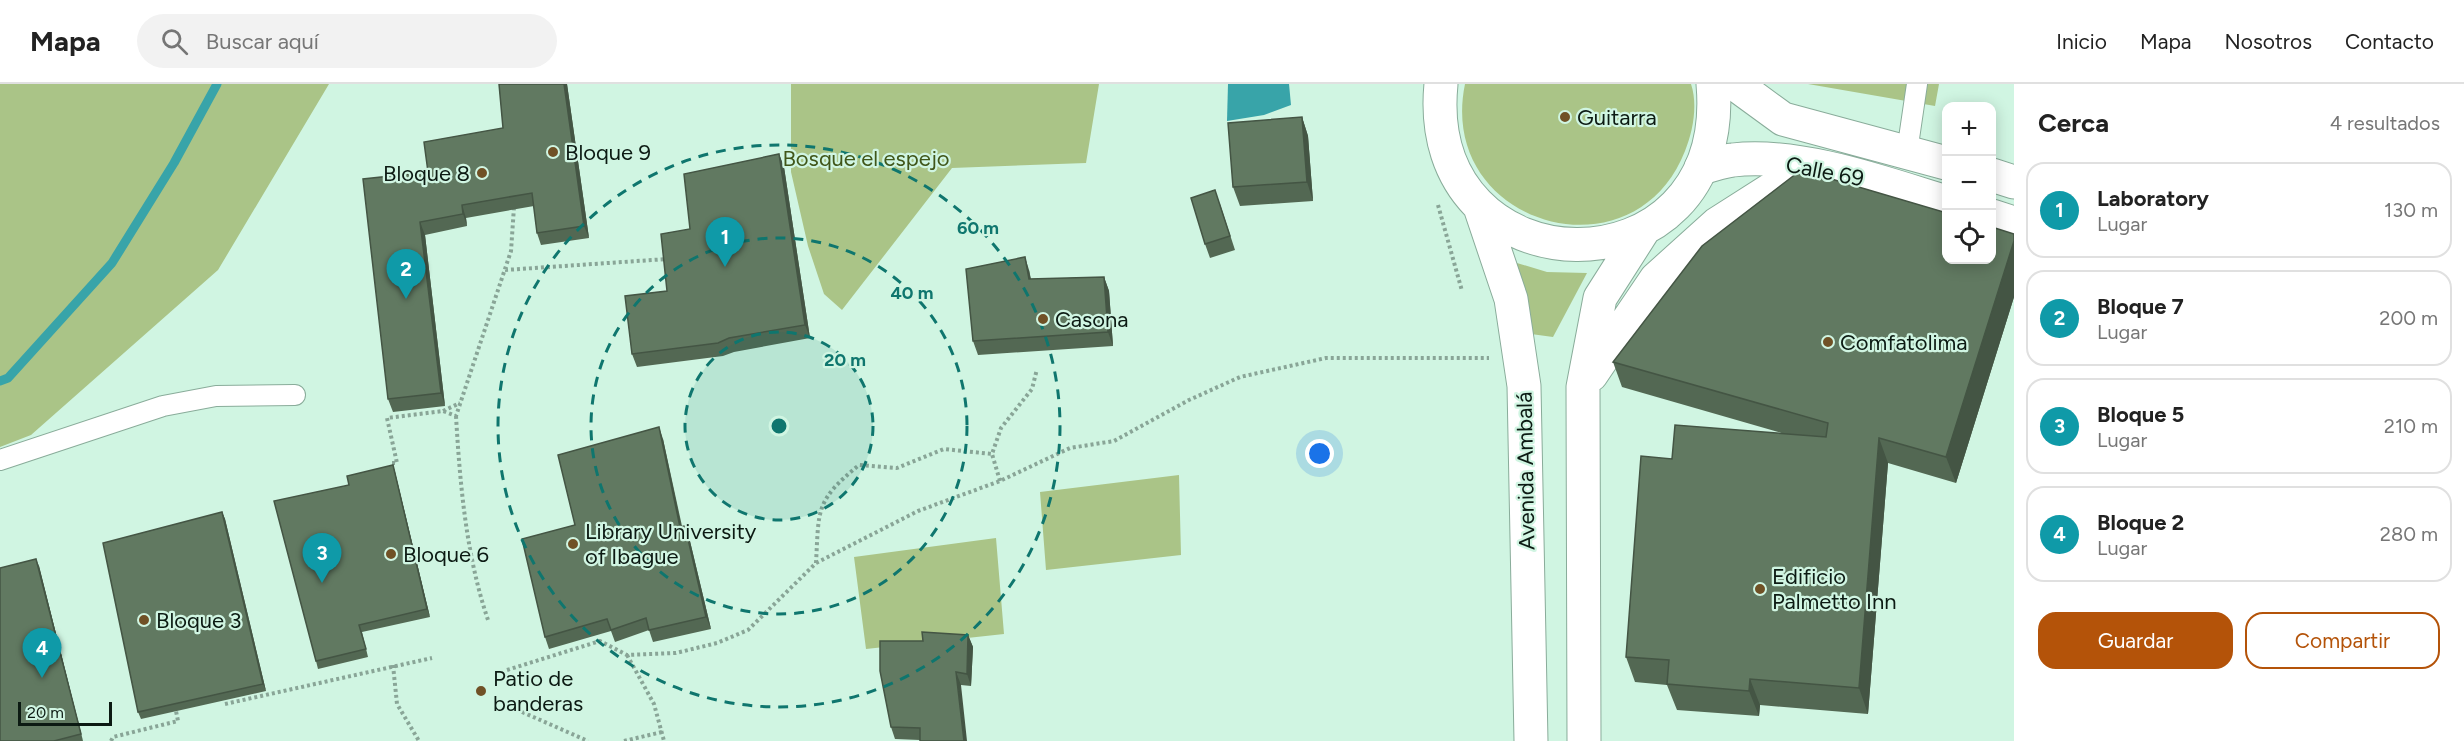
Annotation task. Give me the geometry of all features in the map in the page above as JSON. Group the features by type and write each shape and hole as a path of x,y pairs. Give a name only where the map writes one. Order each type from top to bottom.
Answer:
{"main road":[{"path":"1441,84 1441,130 1454,171 1480,207 1516,233 1558,245 1602,244 1644,230"},
{"path":"1584,741 1583,387 1599,298 1644,230 1677,204 1701,168 1713,128 1713,84"},
{"name":"Calle 69","path":"1735,84 1783,119 1942,162"},
{"name":"Calle 69","path":"1701,168 1732,160 1768,160 1866,178 1942,201"},
{"path":"1583,387 1656,279 1717,224 1808,166"},
{"path":"1996,176 2014,182"},
{"name":"Avenida Ambalá","path":"1480,207 1511,299 1524,386 1531,741"},
{"path":"1996,217 2014,223"}],"lane":[{"path":"1907,152 1917,84"},
{"path":"0,460 163,406 216,396 295,395"}],"path":[{"path":"488,620 478,588 464,506 456,416 511,251 515,197"},
{"path":"505,270 667,259"},
{"path":"507,670 600,640 627,655 676,653 717,643 748,630 816,563 918,511 1000,481 1071,448 1114,441 1189,400 1240,377 1326,358 1428,356 1479,359"},
{"path":"1000,481 992,454 1001,428 1032,389 1037,369"},
{"path":"392,464 397,463 387,418 443,411 460,403"},
{"path":"443,411 456,416"},
{"path":"816,563 819,510 834,485 859,465 897,468 944,449 992,454"},
{"path":"627,655 654,704 664,741"},
{"path":"225,704 432,658"},
{"path":"393,665 397,704 420,741"},
{"path":"111,741 113,737 178,721 176,711"},
{"path":"522,712 588,741"},
{"path":"624,741 662,732"}],"green space":[{"path":"0,84 329,84 218,270 31,435 0,447"},
{"name":"Bosque el espejo","path":"791,84 1099,84 1086,163 952,168 842,310 824,294 808,246 791,172"},
{"path":"1465,84 1691,84 1694,101 1692,127 1685,151 1659,192 1625,216 1585,225 1545,220 1508,202 1480,172 1464,132"},
{"path":"1808,84 1939,84 1935,106"},
{"path":"1507,260 1547,272 1587,273 1553,337 1531,334"},
{"path":"1179,475 1181,555 1046,570 1040,492"},
{"path":"996,538 1004,634 866,649 854,557"}],"water":[{"path":"1228,84 1289,84 1291,105 1264,115 1227,121"}],"building":[{"path":"499,84 564,84 584,226 537,233 532,193 462,205 463,214 420,222 441,393 388,399 363,179 428,172 424,142 503,128"},
{"path":"1302,117 1307,182 1233,187 1228,123"},
{"path":"779,154 805,325 729,338 718,343 632,354 625,296 667,291 661,234 690,229 684,174"},
{"path":"1801,170 1942,212 1942,264 1996,264 1996,228 2014,234 2014,241 1946,457 1879,438 1859,688 1750,679 1749,691 1667,684 1669,660 1626,657 1641,456 1672,459 1675,425 1826,437 1828,423 1613,362 1702,246"},
{"path":"1215,190 1230,236 1205,244 1191,198"},
{"name":"Casona","path":"1025,257 1029,279 1104,277 1108,332 973,341 966,269"},
{"path":"659,427 680,527 685,526 706,617 649,630 646,618 611,630 607,619 545,637 522,539 575,525 558,455"},
{"path":"393,465 427,609 359,625 366,649 316,661 274,501 349,485 347,476"},
{"path":"222,512 263,684 138,712 103,543"},
{"path":"36,559 81,734 54,741 0,741 0,568"},
{"path":"922,632 968,635 967,674 956,672 964,741 920,741 920,728 891,727 880,671 880,641 923,641"}],"waterway":[{"path":"0,381 8,378 112,263 174,163 217,84"}],"place":[{"name":"Guitarra","path":"1565,117"},
{"name":"Bloque 9","path":"553,152"},
{"name":"Bloque 8","path":"482,173"},
{"name":"Laboratory","path":"725,267"},
{"name":"Bloque 7","path":"406,299"},
{"name":"Casona","path":"1043,319"},
{"name":"Comfatolima","path":"1828,342"},
{"name":"Library University of Ibague","path":"573,544"},
{"name":"Bloque 6","path":"391,554"},
{"name":"Bloque 5","path":"322,583"},
{"name":"Edificio Palmetto Inn","path":"1760,589"},
{"name":"Bloque 3","path":"144,620"},
{"name":"Bloque 2","path":"42,678"},
{"name":"Patio de banderas","path":"481,691"}]}
